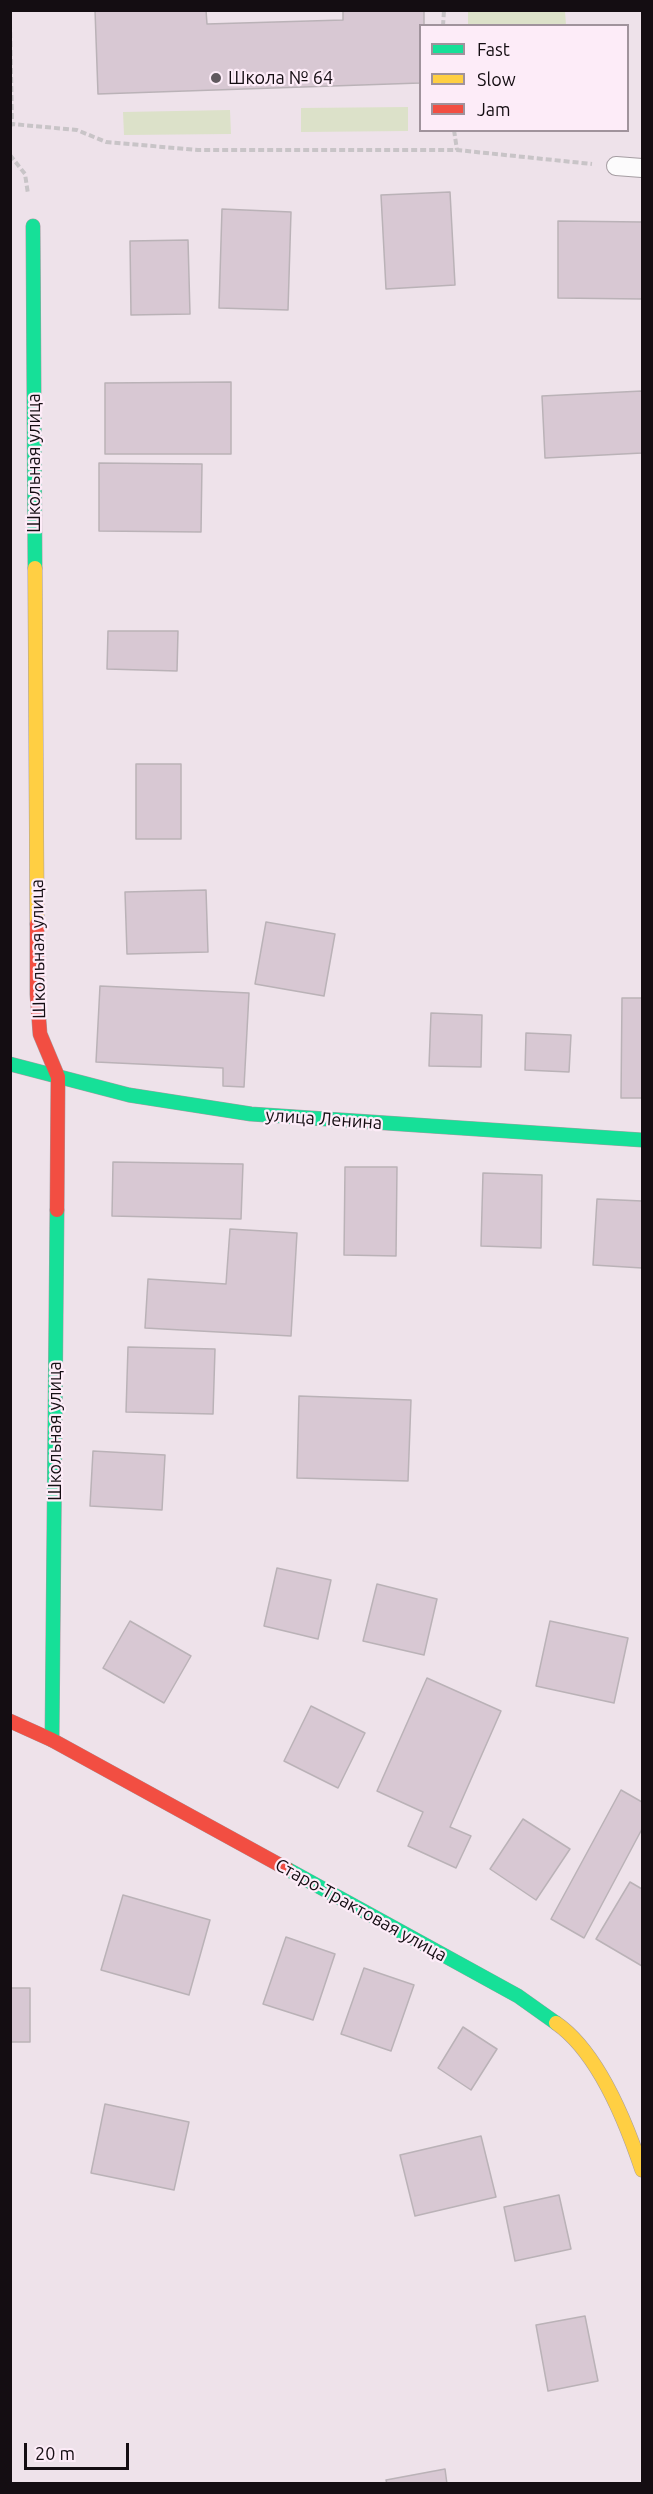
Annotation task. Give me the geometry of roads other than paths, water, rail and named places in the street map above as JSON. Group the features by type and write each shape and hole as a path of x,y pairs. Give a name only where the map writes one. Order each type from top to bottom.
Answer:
{"street":[{"name":"Школьная улица","path":"33,226 37,994 40,1034 58,1077 52,1740"},
{"name":"улица Ленина","path":"10,1064 129,1095 251,1114 642,1140"},
{"name":"Старо-Трактовая улица","path":"10,1721 52,1740 518,1996 565,2029 600,2073 629,2132 642,2170"}],"lane":[{"path":"616,166 642,168"}],"place":[{"name":"Школа № 64","path":"216,78"}]}
